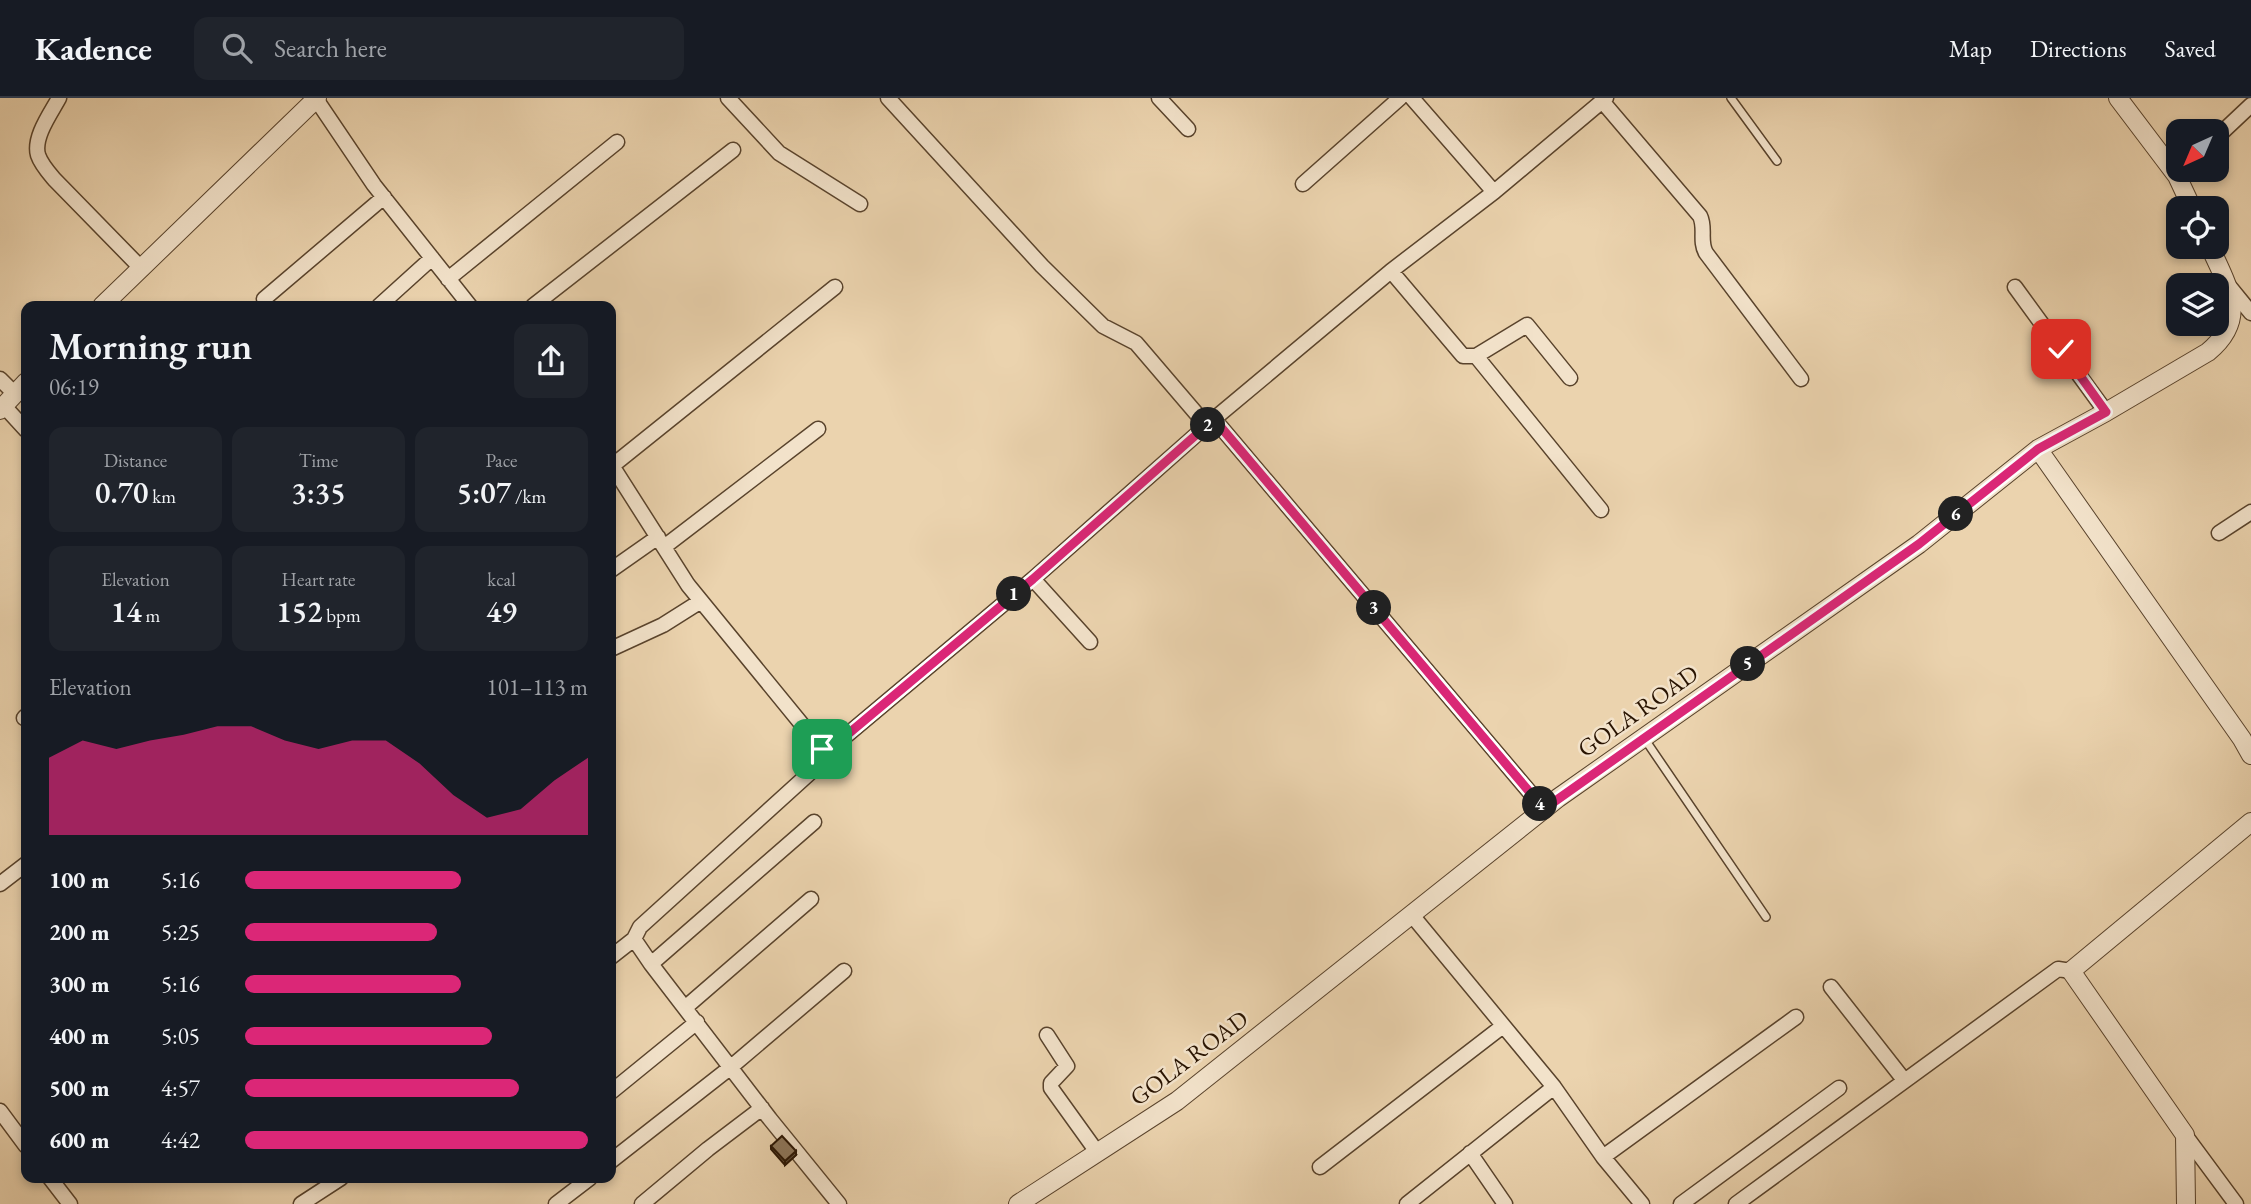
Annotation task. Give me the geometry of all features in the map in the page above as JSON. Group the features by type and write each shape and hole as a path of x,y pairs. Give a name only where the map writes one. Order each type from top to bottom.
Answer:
{"street":[{"path":"60,98 40,136 37,153 42,164 142,269"},
{"path":"107,301 317,98 384,197 466,301"},
{"path":"727,98 779,153 860,204"},
{"path":"888,98 1042,266 1103,326 1136,343 1211,422 1544,809"},
{"path":"1159,98 1188,129"},
{"path":"1303,184 1400,98"},
{"path":"1412,98 1494,192"},
{"path":"2118,98 2166,156"},
{"path":"616,953 634,939 640,927 813,770 823,755 1033,579 1211,422 1391,271 1494,192 1604,99 1700,216 1703,225 1702,244 1706,253 1801,379"},
{"path":"2230,125 2251,105"},
{"path":"449,279 617,142"},
{"path":"539,301 733,150"},
{"path":"264,299 384,197"},
{"path":"385,301 432,258"},
{"path":"1391,271 1460,354 1467,358 1476,356 1527,325 1570,378"},
{"path":"2229,286 2251,313"},
{"path":"616,470 835,287"},
{"path":"2015,287 2106,412"},
{"name":"GOLA ROAD","path":"2229,294 2232,307 2229,328"},
{"name":"GOLA ROAD","path":"1018,1204 1177,1101 1544,809 1919,544 2038,449 2208,352 2224,336"},
{"path":"1476,356 1601,510"},
{"path":"0,379 21,419"},
{"path":"616,567 661,542 818,429"},
{"path":"2038,449 2251,755"},
{"path":"616,476 688,584 817,740 823,755"},
{"path":"2219,533 2251,512"},
{"path":"1033,579 1090,642"},
{"path":"616,647 663,625 701,601"},
{"path":"651,964 814,822"},
{"path":"2071,971 2251,822"},
{"path":"0,884 21,868"},
{"path":"686,1007 811,899"},
{"path":"1411,914 1553,1087 1603,1157 1642,1204"},
{"path":"634,939 762,1108 839,1204"},
{"path":"1744,1202 1904,1080 2058,969 2071,971 2236,1204"},
{"path":"616,1157 731,1067 844,971"},
{"path":"1831,988 1904,1080"},
{"path":"1603,1157 1796,1017"},
{"path":"616,1089 697,1022"},
{"path":"1320,1167 1503,1026"},
{"path":"1048,1035 1067,1066 1051,1083 1051,1088 1097,1152"},
{"path":"1407,1204 1553,1087"},
{"path":"1681,1204 1839,1088"},
{"path":"642,1204 762,1108"},
{"path":"0,1111 21,1139"},
{"path":"2185,1135 2186,1204"},
{"path":"1470,1153 1505,1204"},
{"path":"54,1183 70,1204"},
{"path":"301,1204 333,1183"},
{"path":"556,1204 583,1183"}],"lane":[{"path":"1731,98 1777,161"},
{"path":"1643,737 1766,917"}],"building":[{"path":"782,1136 796,1151 785,1161 771,1146"}],"route":[{"path":"822,749 823,755 1033,579 1214,419 1544,809 1919,544 2038,449 2106,412 2061,349"}]}
